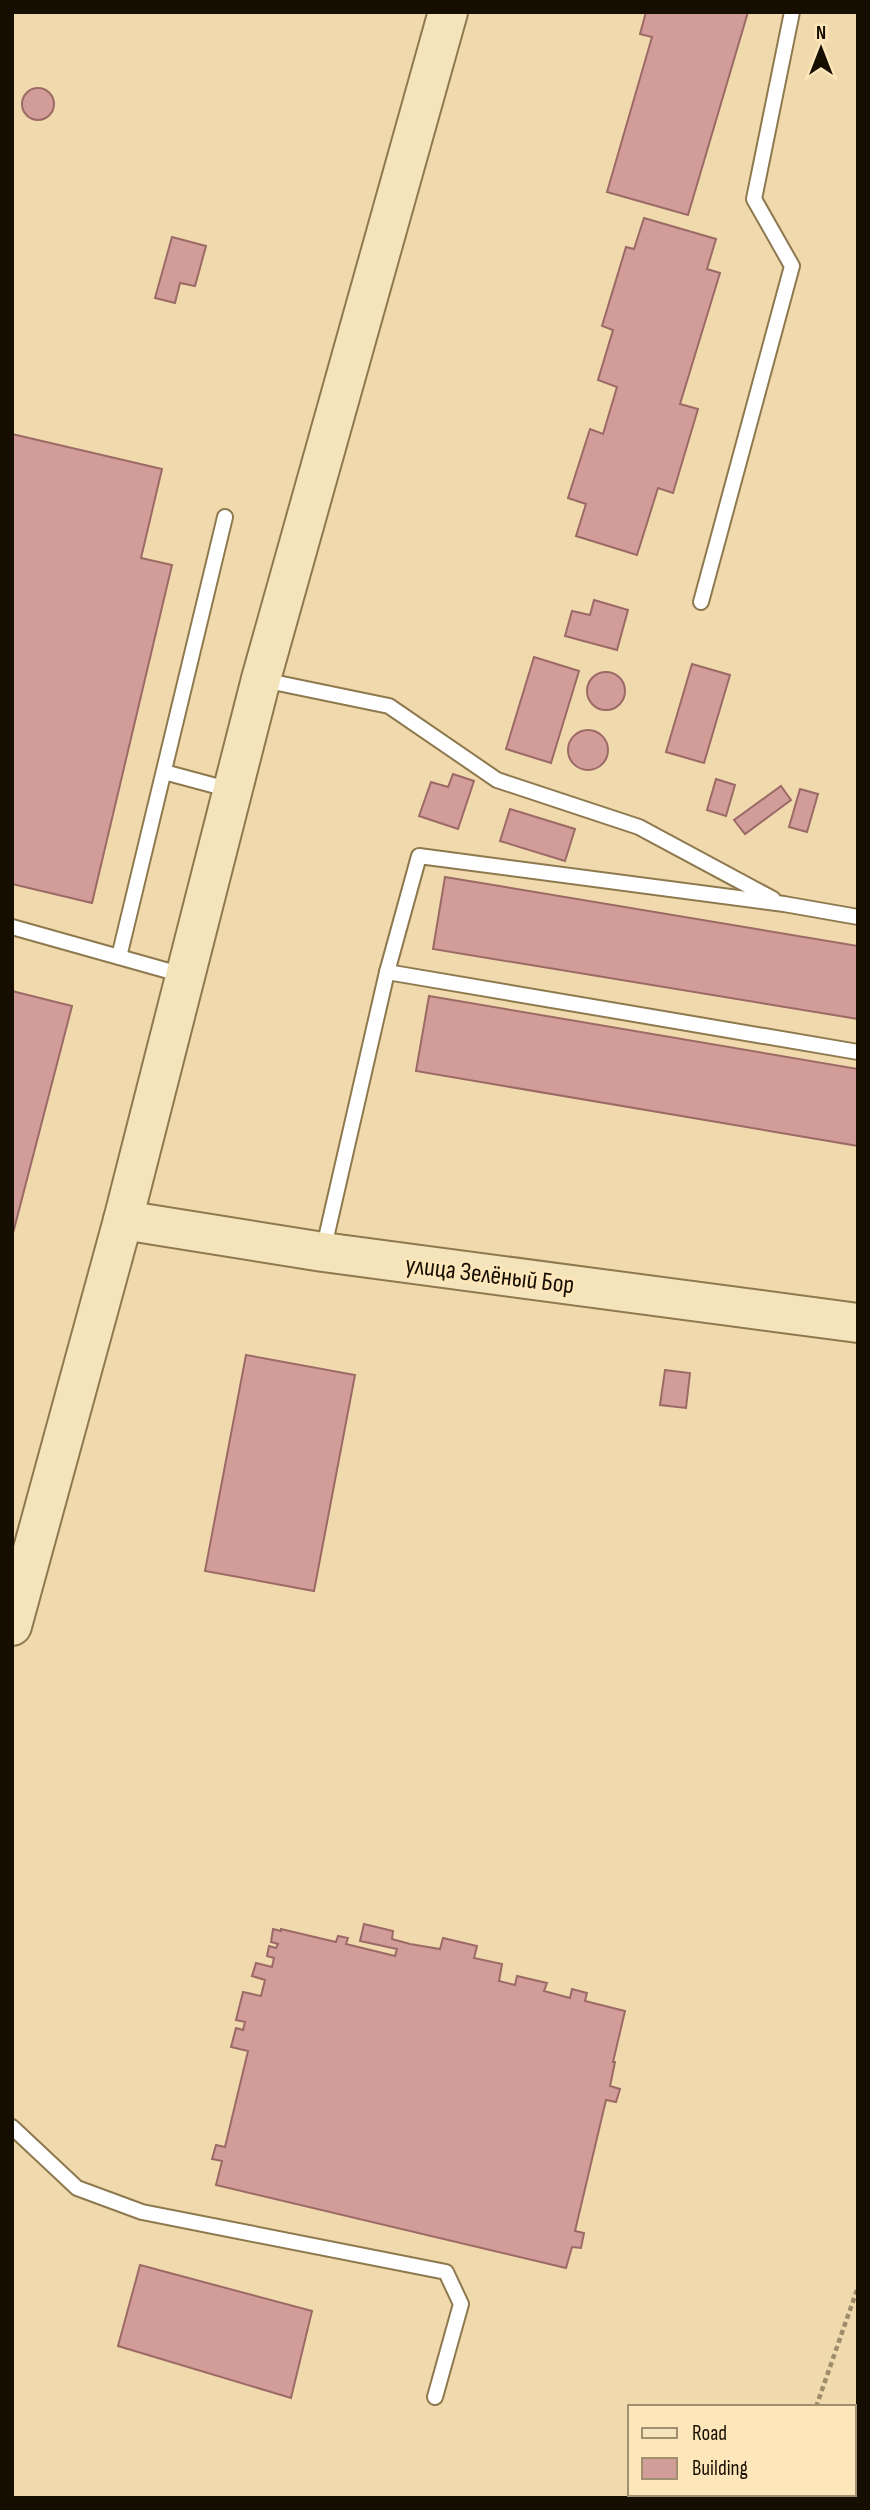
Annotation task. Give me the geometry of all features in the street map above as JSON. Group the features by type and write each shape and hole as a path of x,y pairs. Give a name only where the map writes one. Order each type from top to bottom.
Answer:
{"street":[{"path":"12,1626 17,1586 123,1220 261,679 448,12"},
{"name":"улица Зелёный Бор","path":"123,1220 323,1252 858,1323"}],"lane":[{"path":"701,602 792,266 754,199 792,12"},
{"path":"119,957 225,517"},
{"path":"261,679 389,706 497,780 639,827 784,904"},
{"path":"163,772 232,790"},
{"path":"323,1252 387,972 419,856 784,904 858,917"},
{"path":"12,928 184,975"},
{"path":"387,972 858,1052"},
{"path":"12,2127 77,2188 142,2212 446,2272 461,2304 435,2397"}],"path":[{"path":"817,2405 858,2287"}],"building":[{"path":"646,12 748,12 688,215 607,192 652,37 640,34"},
{"path":"38,88 49,93 54,104 49,115 38,120 27,115 22,104 27,93"},
{"path":"644,218 716,239 707,269 720,273 680,404 698,409 673,493 658,488 637,555 576,536 586,504 568,498 590,429 603,434 617,387 598,380 613,330 602,326 626,247 634,249"},
{"path":"172,237 206,246 195,286 180,283 175,303 155,298"},
{"path":"12,434 162,469 141,558 172,565 92,903 12,884"},
{"path":"594,600 628,610 617,650 565,636 572,611 590,615"},
{"path":"534,657 579,671 551,763 506,749"},
{"path":"692,664 730,675 704,763 666,752"},
{"path":"606,672 619,678 625,691 619,704 606,710 593,704 587,691 593,678"},
{"path":"588,730 596,731 602,736 607,742 607,758 602,764 596,769 588,770 580,769 574,764 569,758 568,750 569,742 574,736 580,731"},
{"path":"453,774 474,781 458,829 419,816 431,782 448,787"},
{"path":"716,779 735,785 726,816 707,810"},
{"path":"781,786 791,800 745,834 734,820"},
{"path":"800,789 818,794 807,832 789,827"},
{"path":"510,809 575,829 565,861 500,841"},
{"path":"445,877 858,946 858,1019 433,949"},
{"path":"12,991 72,1006 12,1237"},
{"path":"429,996 858,1069 858,1146 416,1071"},
{"path":"246,1355 355,1375 314,1591 205,1571"},
{"path":"665,1370 690,1373 686,1408 660,1405"},
{"path":"364,1924 393,1931 392,1939 410,1944 440,1949 443,1938 477,1946 474,1958 502,1964 499,1981 515,1985 517,1976 547,1983 544,1991 570,1998 572,1989 587,1993 585,2001 625,2011 610,2086 620,2089 616,2102 606,2100 575,2231 584,2233 581,2248 572,2247 566,2268 216,2185 222,2161 212,2159 216,2145 225,2147 248,2051 231,2047 236,2028 243,2030 245,2022 236,2020 243,1992 261,1996 265,1980 252,1976 256,1963 272,1967 274,1958 267,1956 269,1946 276,1948 278,1944 271,1942 273,1929 336,1942 338,1936 348,1938 346,1944 395,1956 397,1949 360,1941"},
{"path":"140,2265 312,2311 291,2398 118,2346"}]}
